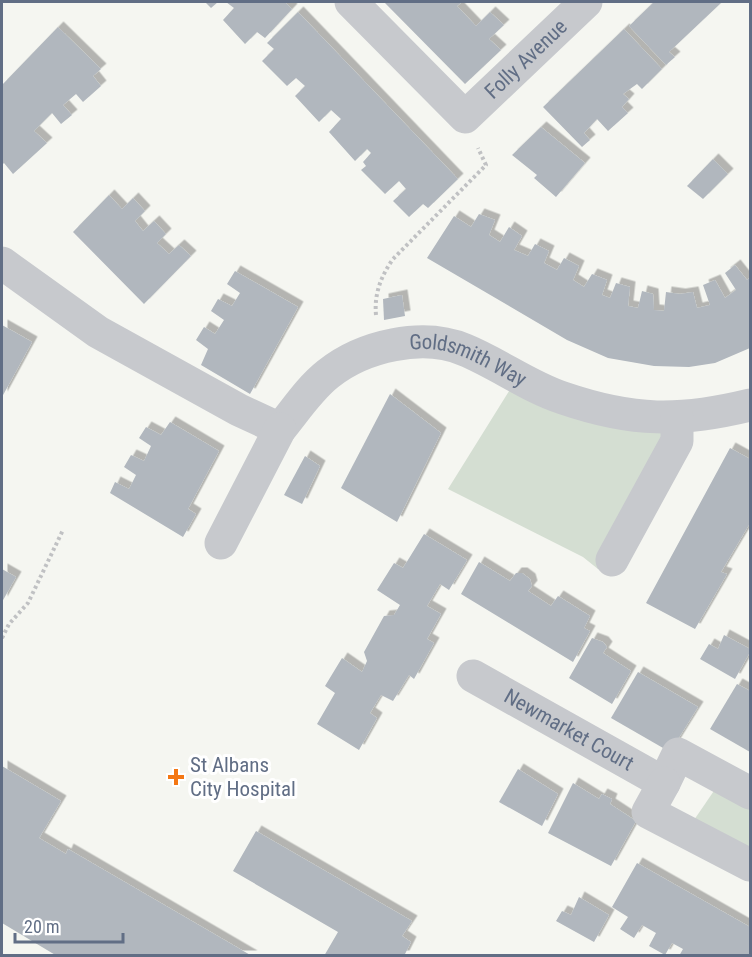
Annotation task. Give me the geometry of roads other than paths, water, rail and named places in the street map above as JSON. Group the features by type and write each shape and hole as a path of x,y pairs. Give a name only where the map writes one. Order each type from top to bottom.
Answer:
{"street":[{"name":"Folly Avenue","path":"351,2 465,117 586,2"},
{"path":"2,263 98,332 239,410 280,429"},
{"name":"Goldsmith Way","path":"221,543 280,429 327,375 351,359 380,349 440,342 464,350 561,398 634,416 677,418 750,405"},
{"path":"612,560 677,441 677,418"},
{"name":"Newmarket Court","path":"473,676 664,783"},
{"path":"750,794 678,754 648,812 750,865"}],"place":[{"name":"St Albans City Hospital","path":"176,777"}]}
